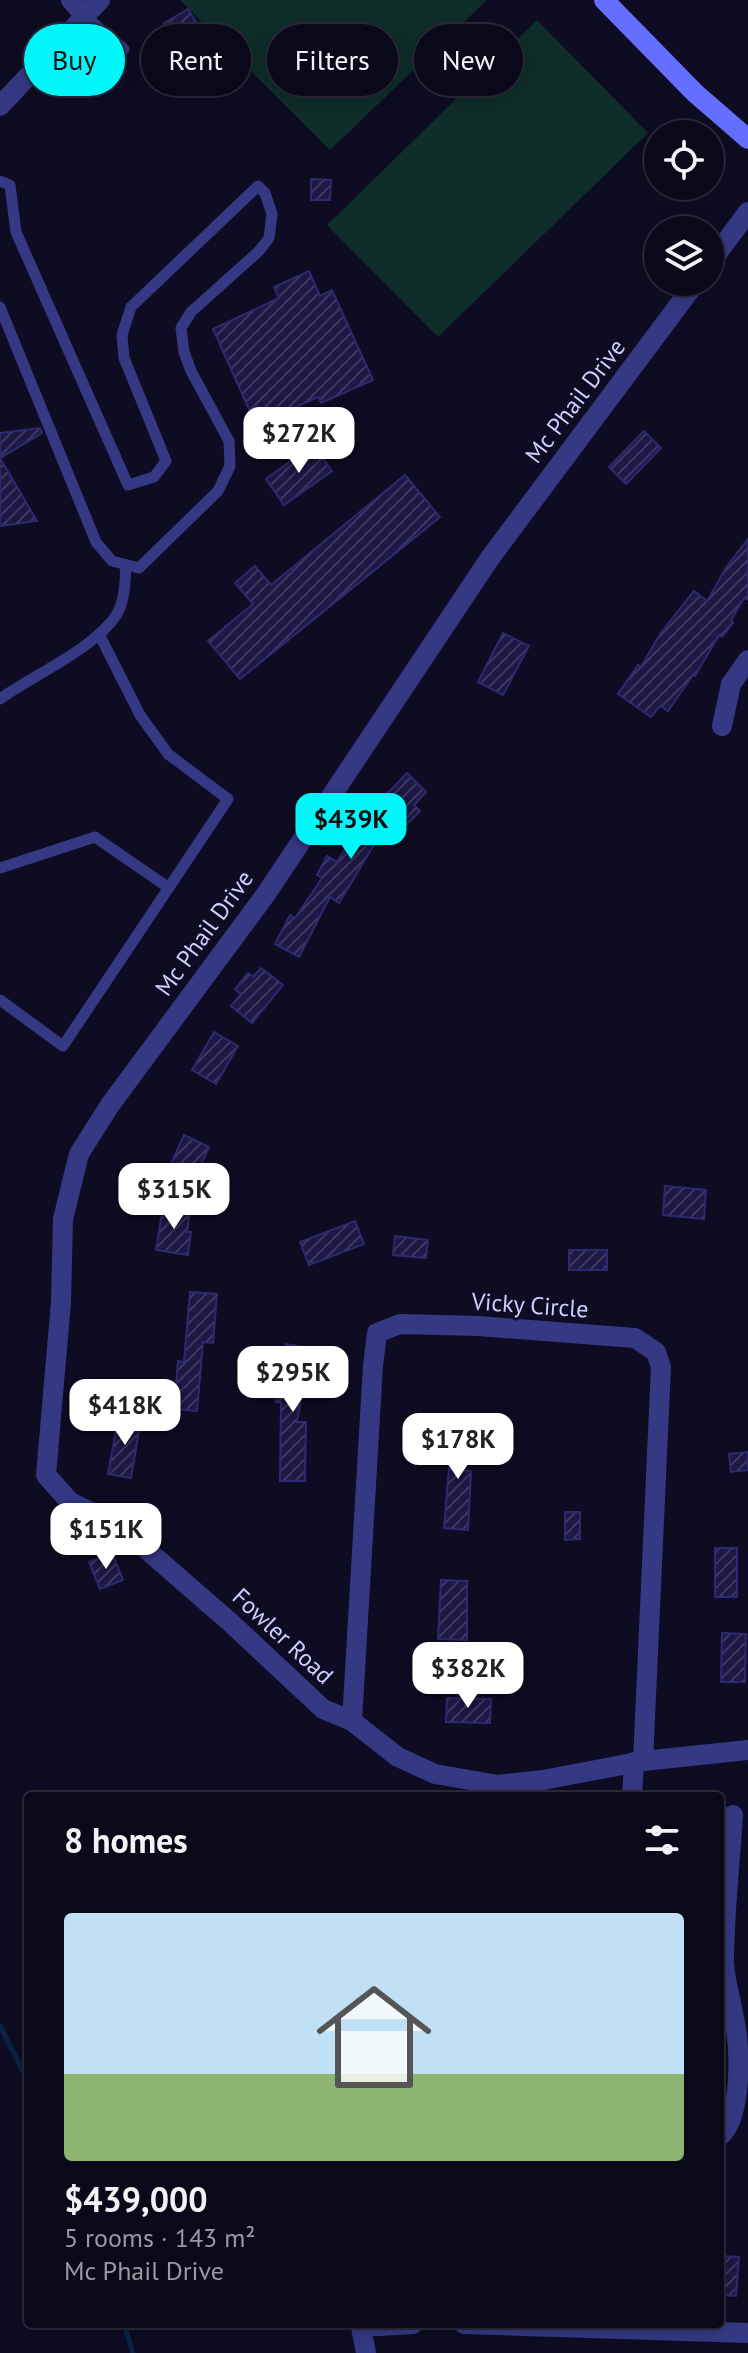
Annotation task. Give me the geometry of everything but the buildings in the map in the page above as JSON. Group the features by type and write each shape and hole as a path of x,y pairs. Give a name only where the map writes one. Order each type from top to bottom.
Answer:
{"main road":[{"path":"604,0 695,93 748,139"}],"street":[{"path":"71,0 85,16"},
{"path":"0,106 100,0"},
{"path":"724,244 748,212"},
{"name":"Mc Phail Drive","path":"46,1475 61,1302 63,1219 79,1154 110,1105 266,894 490,558 686,296"},
{"path":"722,726 731,684 748,660"},
{"name":"Vicky Circle","path":"352,1721 377,1333 400,1324 478,1326 635,1338 656,1352 661,1367 639,1762"},
{"name":"Fowler Road","path":"46,1475 70,1502 117,1524 231,1623 323,1709 352,1721 398,1757 435,1774 498,1785 639,1762 748,1750"},
{"path":"633,1792 639,1762"},
{"path":"724,1935 733,1815"},
{"path":"724,1972 737,2039 737,2079 732,2119 724,2132"},
{"path":"361,2328 366,2353"},
{"path":"590,2328 748,2333"}],"lane":[{"path":"85,16 94,24"},
{"path":"0,181 10,185 16,232 128,485 154,477 166,461 124,358 122,335 131,307 258,186 265,193 272,214 269,238 259,251 200,302 181,328 184,352 191,371 229,441 230,466 218,491 139,568 112,561 96,542 0,307"},
{"path":"0,699 90,643 99,634 117,614 124,591 126,565"},
{"path":"0,1000 63,1046 228,799 168,754 140,715 99,634"},
{"path":"0,868 95,837 169,888"}],"green space":[{"path":"180,0 487,0 462,24 414,24 414,70 398,85 398,24 267,24 267,87 251,71 251,24 204,24"},
{"path":"537,20 644,129 644,137 438,337 327,225 459,96 523,96 523,34"},
{"path":"276,96 387,96 330,150"}],"waterway":[{"path":"0,2026 24,2073"},
{"path":"125,2328 133,2353"}]}
